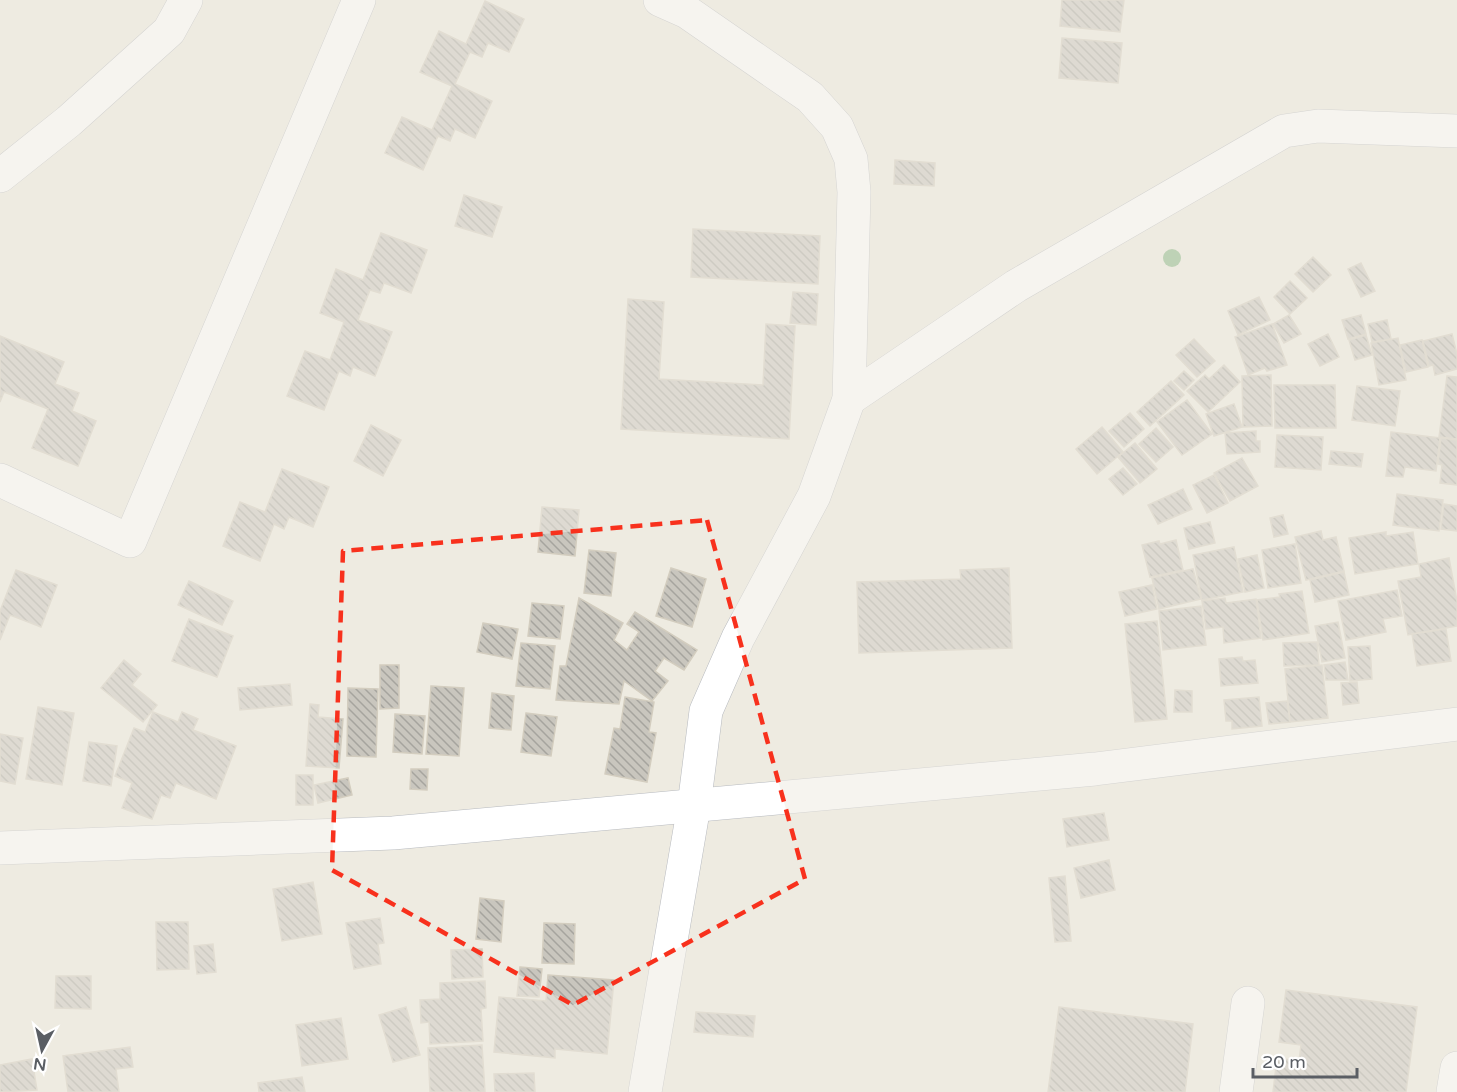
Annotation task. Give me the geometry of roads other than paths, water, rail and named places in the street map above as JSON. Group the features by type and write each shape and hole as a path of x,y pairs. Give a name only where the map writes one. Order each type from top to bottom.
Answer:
{"street":[{"path":"0,176 69,121 170,31 186,0"},
{"path":"0,480 130,541 359,0"},
{"path":"645,1092 694,806 706,711 738,638 814,496 849,399 855,192 851,159 837,127 810,97 687,12 660,0"},
{"path":"849,399 1016,286 1284,131 1318,126 1457,131"},
{"path":"0,848 393,833 1095,770 1457,724"},
{"path":"1236,1092 1248,1003"},
{"path":"1453,1092 1457,1068"}]}
